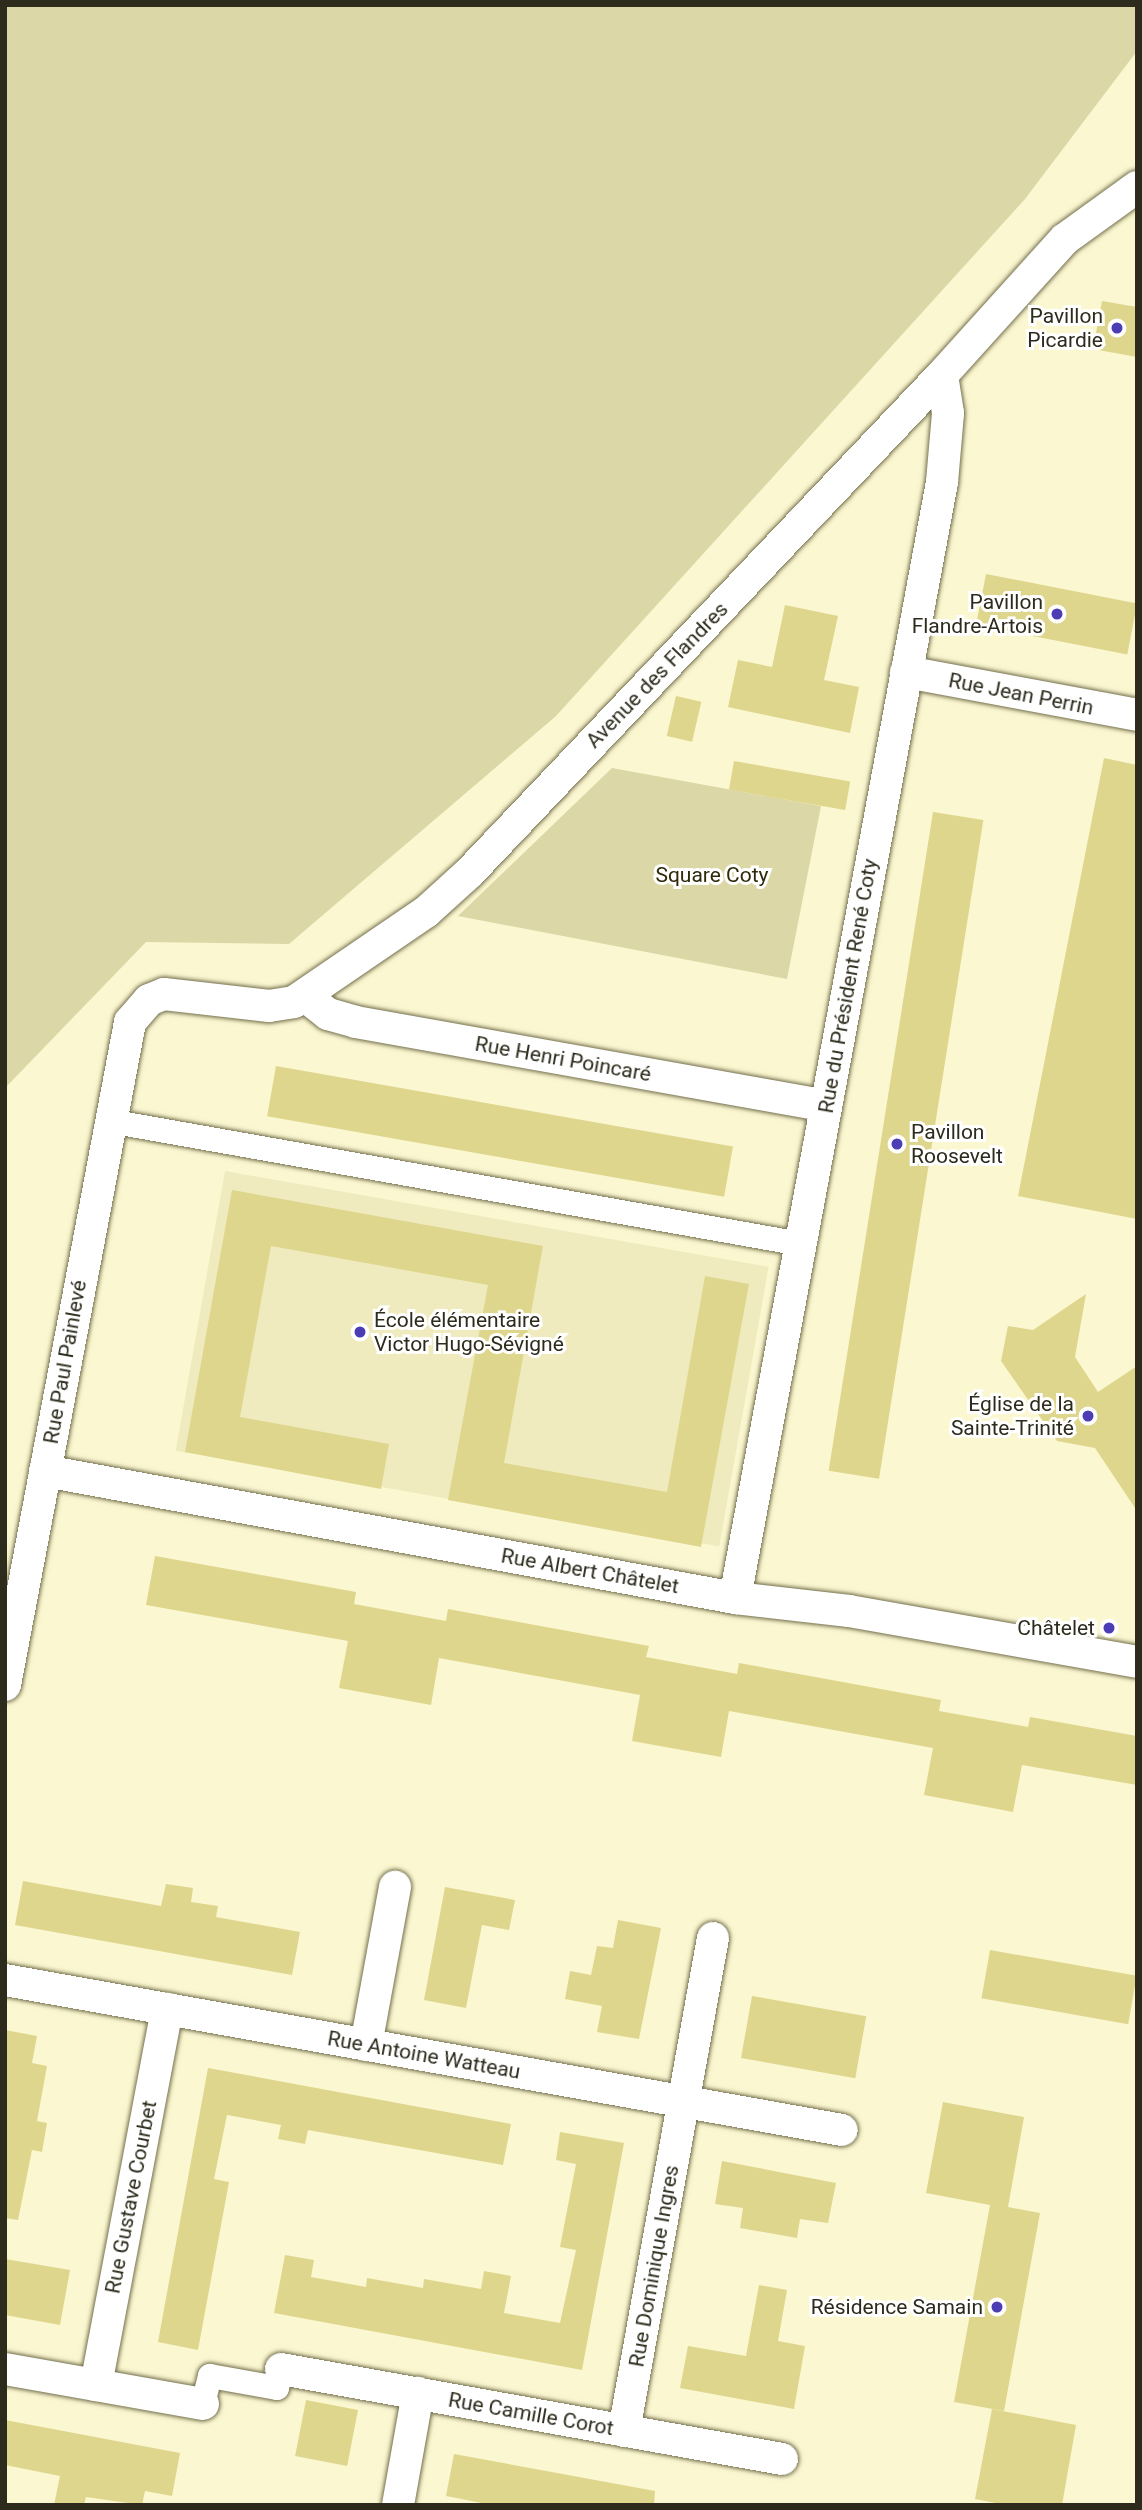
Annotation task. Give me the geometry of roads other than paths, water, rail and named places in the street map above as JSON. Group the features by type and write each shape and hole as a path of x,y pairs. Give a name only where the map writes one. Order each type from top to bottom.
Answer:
{"street":[{"name":"Avenue des Flandres","path":"124,1039 130,1022 139,1010 149,1000 164,994 269,1006 305,996 426,912 470,872 942,374 1065,239 1137,187"},
{"name":"Rue du Président René Coty","path":"735,1598 947,445 947,393 942,374"},
{"name":"Rue Jean Perrin","path":"906,672 1137,715"},
{"name":"Rue Henri Poincaré","path":"305,996 328,1014 356,1022 826,1106"},
{"name":"Rue Paul Painlevé","path":"5,1685 124,1039"},
{"path":"110,1121 801,1244"},
{"name":"Rue Albert Châtelet","path":"46,1471 735,1598 849,1611 1137,1662"},
{"path":"366,2045 395,1887"},
{"name":"Rue Dominique Ingres","path":"624,2431 713,1938"},
{"name":"Rue Antoine Watteau","path":"5,1980 842,2130"},
{"name":"Rue Gustave Courbet","path":"96,2385 167,2009"},
{"path":"5,2369 203,2404 210,2376 277,2388 281,2369"},
{"name":"Rue Camille Corot","path":"281,2369 782,2459"},
{"path":"398,2505 418,2393"}],"place":[{"name":"Pavillon Picardie","path":"1117,328"},
{"name":"Pavillon Flandre-Artois","path":"1057,614"},
{"name":"Pavillon Roosevelt","path":"897,1144"},
{"name":"École élémentaire Victor Hugo-Sévigné","path":"360,1332"},
{"name":"Église de la Sainte-Trinité","path":"1088,1416"},
{"name":"Châtelet","path":"1109,1628"},
{"name":"Résidence Samain","path":"997,2307"}],"park label":[{"name":"Square Coty","path":"712,875"}]}
